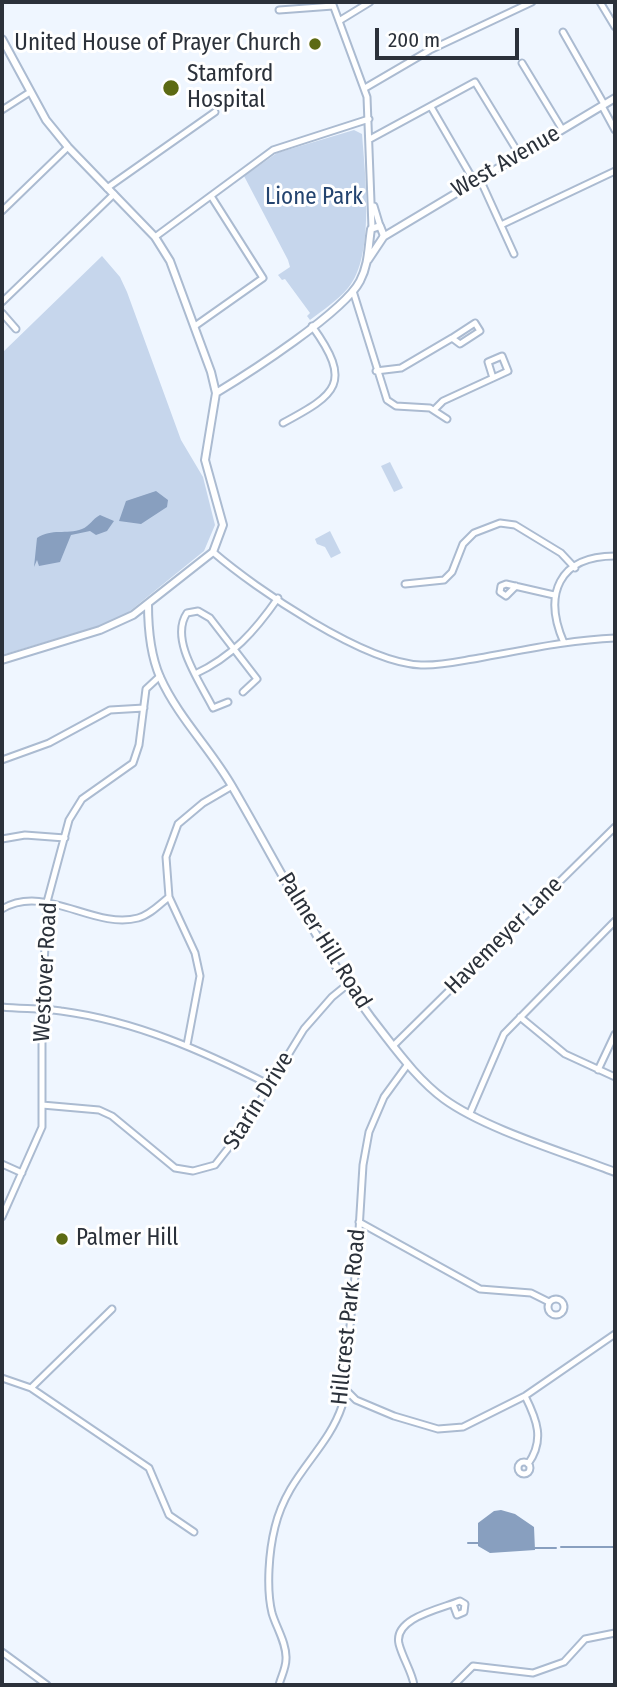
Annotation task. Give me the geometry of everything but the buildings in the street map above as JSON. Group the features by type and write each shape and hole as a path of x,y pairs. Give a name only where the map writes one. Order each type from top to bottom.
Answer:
{"main road":[{"path":"2,39 30,92 68,147 155,237 170,261 195,326 216,393 205,460 223,525 212,552 148,604 107,627 2,660"},
{"name":"West Avenue","path":"378,238 615,98"},
{"name":"West Avenue","path":"378,227 397,227"},
{"path":"216,393 312,327 353,291 378,238 378,227"},
{"path":"378,227 378,238"},
{"name":"Palmer Hill Road","path":"148,604 150,641 160,676 179,713 232,786 292,894 348,984 393,1046 444,1099 470,1113 615,1172"}],"street":[{"path":"339,21 370,2"},
{"path":"365,88 430,50 532,2"},
{"path":"600,2 615,27"},
{"path":"279,10 333,4 365,88 373,203 378,227"},
{"path":"563,32 615,130"},
{"path":"522,63 562,129"},
{"path":"370,139 475,82 519,154"},
{"path":"2,110 30,92"},
{"path":"431,107 477,179 514,254"},
{"path":"107,188 215,112"},
{"path":"155,237 273,150 369,119"},
{"path":"2,211 68,147"},
{"path":"501,225 615,171"},
{"path":"2,302 114,194"},
{"path":"195,326 263,278 211,196"},
{"path":"353,291 385,397 392,404 426,407 447,419"},
{"path":"2,313 16,329"},
{"path":"376,371 401,368 475,323 480,331 460,344 452,338"},
{"path":"283,423 319,403 330,393 335,382 332,360 312,327"},
{"path":"434,410 443,401 493,379 508,372 502,356 488,362 493,379"},
{"path":"405,584 444,580 452,572 463,544 474,533 500,523 515,525 561,552 575,568"},
{"path":"212,552 278,598 360,646 410,664 438,665 564,643 615,638"},
{"path":"564,643 553,611 554,595 563,578 575,568 595,558 615,556"},
{"path":"516,586 554,595"},
{"path":"195,674 219,663 235,650 278,598"},
{"path":"228,702 213,708 195,674 181,638 180,623 187,613 198,611 210,618 257,679 243,692"},
{"name":"Westover Road","path":"2,1217 42,1127 42,1010 47,902 65,838 74,809 82,799 133,764 147,686 160,676"},
{"path":"2,760 49,743 110,710 144,708"},
{"path":"187,1045 200,976 195,953 169,897 166,857 178,824 203,803 232,786"},
{"name":"Havemeyer Lane","path":"393,1046 615,827"},
{"path":"2,839 25,835 65,838"},
{"path":"2,909 12,903 47,902 118,921 141,918 169,897"},
{"path":"470,1113 498,1042 615,921"},
{"name":"Starin Drive","path":"42,1105 99,1110 121,1121 166,1164 193,1171 215,1165 225,1156 304,1029 332,997 348,984"},
{"path":"2,1007 42,1010 126,1024 187,1045 270,1085"},
{"path":"520,1017 565,1054 615,1077"},
{"path":"598,1070 615,1034"},
{"name":"Hillcrest Park Road","path":"279,1685 286,1659 271,1610 270,1573 274,1529 282,1503 297,1475 333,1428 343,1404 360,1185 369,1132 389,1088 408,1063"},
{"path":"2,1164 22,1173"},
{"path":"359,1222 480,1289 531,1293 549,1302"},
{"path":"31,1388 112,1309"},
{"path":"346,1390 356,1400 394,1416 448,1429 463,1427 525,1395 615,1334"},
{"path":"2,1378 31,1388 149,1468 169,1515 194,1532"},
{"path":"525,1395 538,1428 538,1445 528,1464"},
{"path":"343,1404 356,1400"},
{"path":"413,1685 398,1642 400,1629 407,1622 453,1604"},
{"path":"454,1685 473,1666 526,1674 549,1668 567,1659 585,1639 615,1633"},
{"path":"2,1652 47,1685"}],"green space":[{"name":"Lione Park","path":"354,130 362,134 365,171 366,214 362,256 348,288 310,320 307,316 310,313 285,279 282,280 278,275 290,267 288,260 244,176 277,153"},
{"path":"102,256 120,277 127,292 181,440 203,477 215,525 204,551 125,615 112,622 2,655 2,353"},
{"path":"390,462 403,488 394,492 381,466"},
{"path":"330,531 341,553 331,558 325,547 317,544 315,539"}],"shaded area":[{"path":"156,491 168,500 167,507 141,524 119,521 126,501"},
{"path":"100,515 114,521 107,531 96,535 90,531 71,535 60,562 39,566 37,560 34,567 37,538 48,533 82,529"},
{"path":"494,1511 515,1514 534,1527 535,1550 490,1553 478,1546 478,1523"}],"waterway":[{"path":"468,1543 478,1543"},
{"path":"561,1547 615,1547"},
{"path":"535,1548 556,1548"}],"place":[{"name":"United House of Prayer Church","path":"315,44"},
{"name":"Stamford Hospital","path":"171,88"},
{"name":"Palmer Hill","path":"62,1239"}]}
